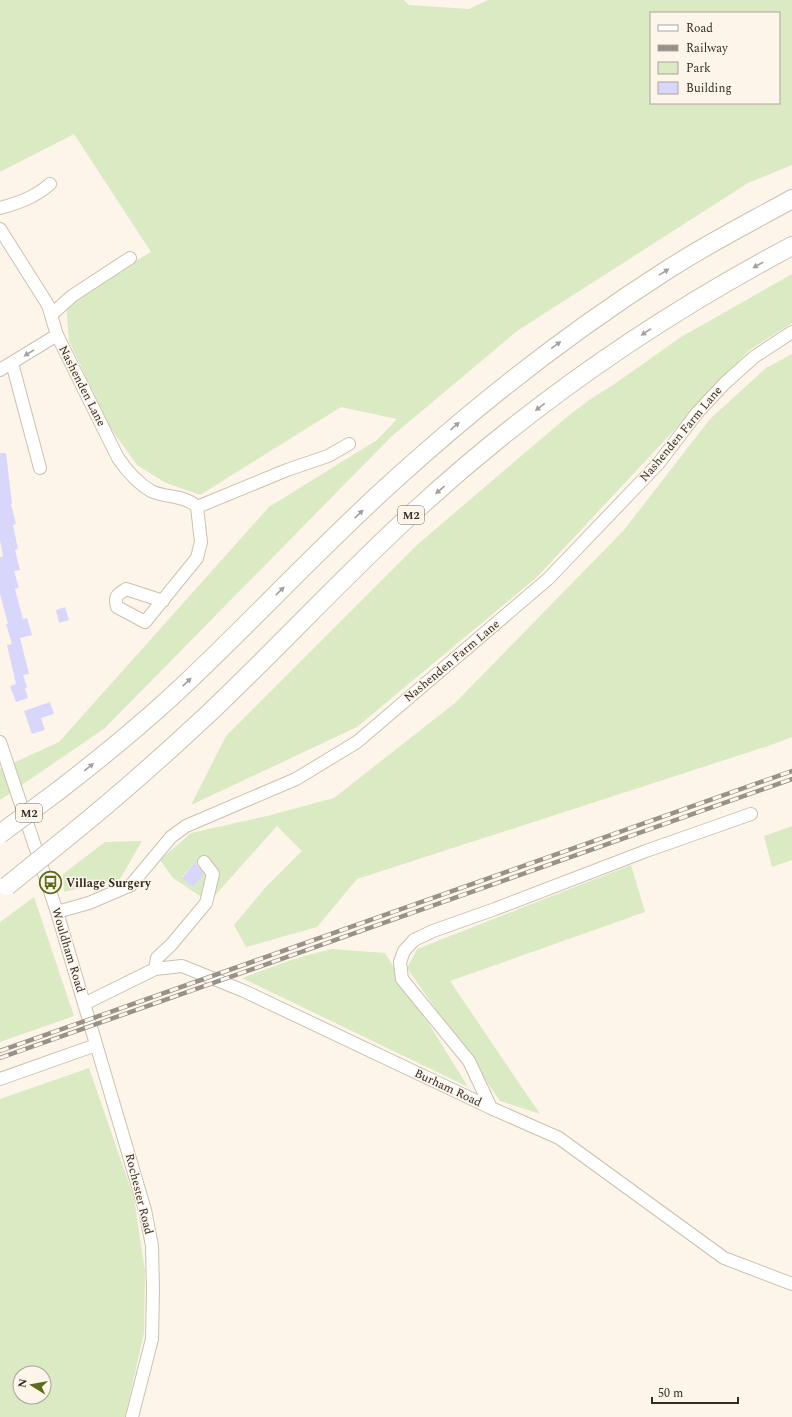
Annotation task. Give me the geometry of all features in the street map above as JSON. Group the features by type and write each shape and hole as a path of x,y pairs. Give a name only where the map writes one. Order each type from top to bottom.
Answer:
{"highway":[{"name":"M2","path":"0,834 58,791 126,737 184,685 398,476 468,414 564,340 666,271 741,227 792,200"},
{"name":"M2","path":"3,888 125,790 200,722 353,570 418,509 498,440 580,376 645,332 725,283 792,246"}],"street":[{"path":"0,208 20,203 42,191 50,184"},
{"name":"Nashenden Lane","path":"0,229 48,305 57,335 118,458 133,478 152,491 190,501 197,508"},
{"path":"51,315 72,296 130,258"},
{"name":"Nashenden Farm Lane","path":"57,912 89,904 131,885 171,837 186,826 296,779 357,742 548,580 658,464 697,413 724,384 754,357 792,332"},
{"path":"0,370 57,335"},
{"path":"12,363 40,468"},
{"path":"163,601 197,558 201,542 197,508 287,470 328,456 349,444"},
{"name":"Wouldham Road","path":"0,742 57,912 96,1045"},
{"path":"491,1108 469,1061 402,979 400,962 404,951 414,940 433,931 495,909 646,851 751,814"},
{"path":"155,969 157,958 171,945 206,903 213,874 204,862"},
{"name":"Burham Road","path":"84,1004 155,969 182,966 244,990 491,1108 559,1138 724,1258 792,1284"},
{"path":"0,1079 96,1045"},
{"name":"Rochester Road","path":"96,1045 145,1210 152,1246 152,1339 132,1417"}],"green space":[{"path":"0,0 404,0 409,5 469,9 488,0 792,0 792,165 748,183 517,331 392,436 105,728 0,800 0,769 59,742 269,507 377,440 397,419 341,407 200,495 164,482 137,465 109,426 69,341 66,302 151,252 74,134 0,172"},
{"path":"792,274 792,323 748,351 537,577 357,727 191,805 226,736 418,544 568,416 592,398 681,337"},
{"path":"792,354 792,737 357,879 317,927 246,947 234,925 265,888 302,851 277,826 209,902 173,878 160,860 191,833 267,816 334,798 455,703 624,530 710,419 766,368","holes":["195,862 206,871 193,887 182,877"]},
{"path":"792,826 792,860 772,867 764,836"},
{"path":"142,841 120,879 64,892 63,874 105,842"},
{"path":"631,865 645,912 450,981 540,1114 500,1101 407,968 417,949"},
{"path":"34,897 74,1016 0,1042 0,922"},
{"path":"331,949 385,953 468,1087 242,978 294,959"},
{"path":"89,1068 134,1198 145,1271 144,1333 125,1417 0,1417 0,1099"}],"building":[{"path":"0,453 6,453 11,504 16,524 13,525 18,549 15,550 20,570 14,571 19,588 15,589 23,619 27,618 32,635 20,638 29,674 23,675 27,687 25,688 28,698 16,702 10,686 16,684 7,645 12,644 0,594 0,557 3,557 0,540"},
{"path":"65,607 69,620 59,623 56,610"},
{"path":"50,702 54,714 41,718 45,730 32,734 24,711"},
{"path":"195,862 204,874 193,887 182,878"}],"railway":[{"path":"0,1051 792,771"},
{"path":"0,1058 792,779"}],"place":[{"name":"Village Surgery","path":"50,883"}]}
